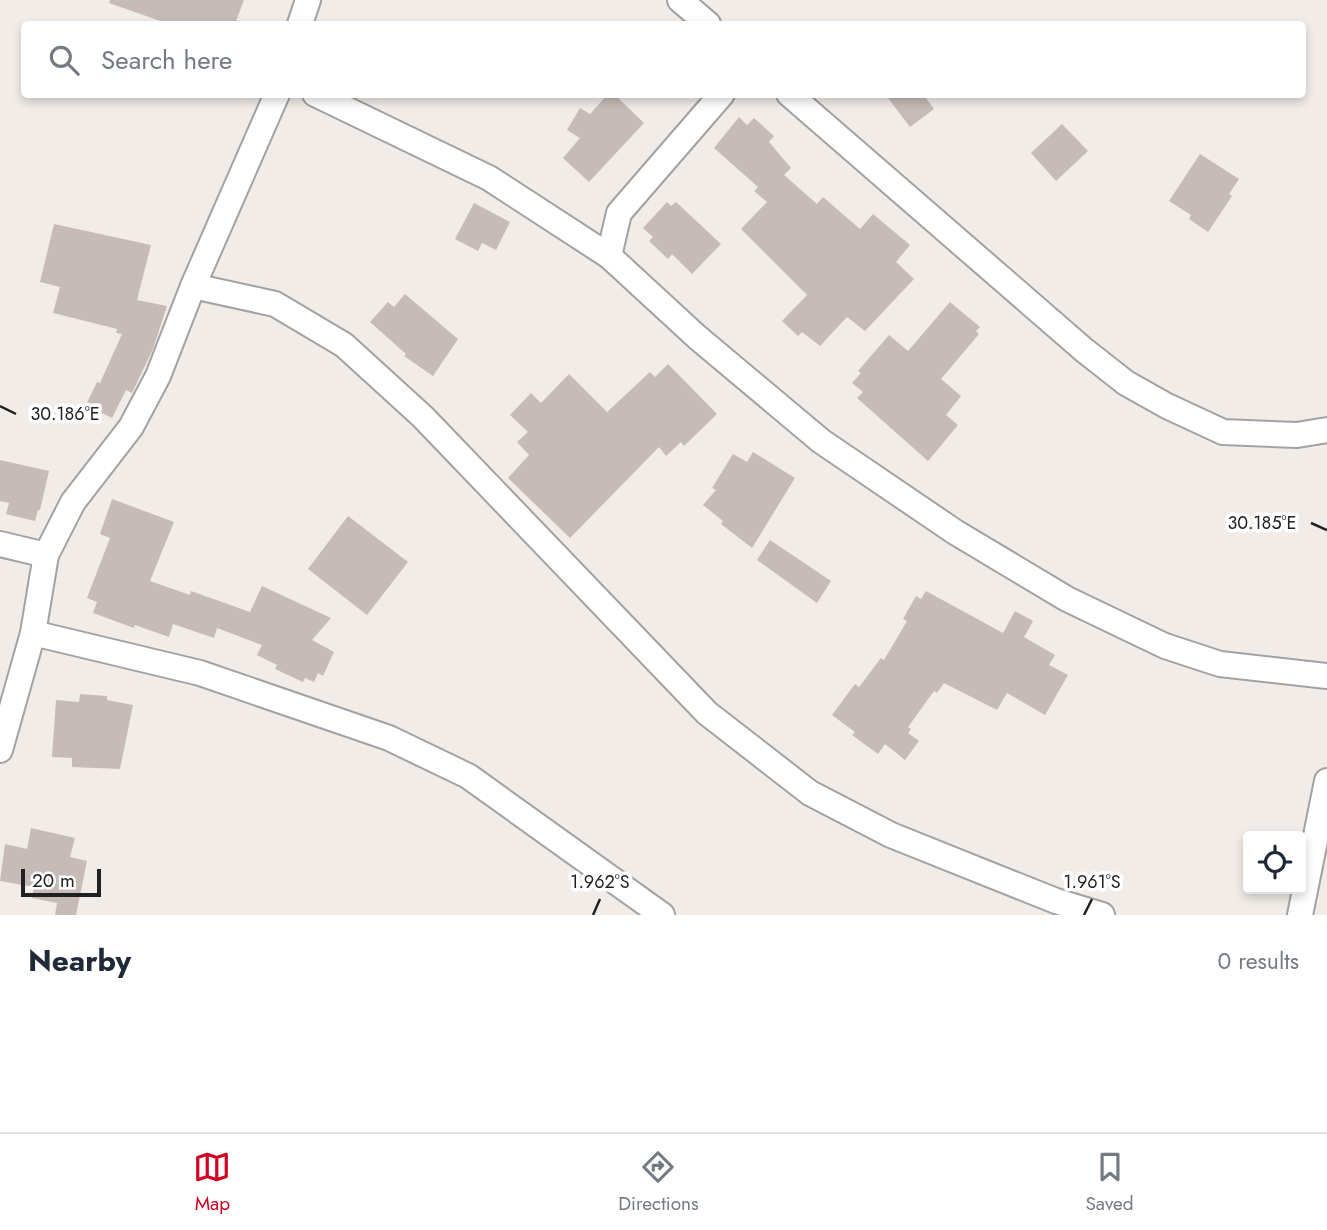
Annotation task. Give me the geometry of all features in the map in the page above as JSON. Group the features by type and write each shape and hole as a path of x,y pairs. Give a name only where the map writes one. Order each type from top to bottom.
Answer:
{"street":[{"path":"301,21 308,0"},
{"path":"680,0 704,21"},
{"path":"0,750 33,633 46,555 73,502 131,427 158,376 193,286 274,98"},
{"path":"323,98 489,178 609,256 697,337 821,441 954,532 1067,599 1165,646 1220,664 1327,676"},
{"path":"609,256 619,213 719,98"},
{"path":"794,98 1084,351 1126,383 1223,432 1297,435 1327,430"},
{"path":"193,286 275,304 344,345 423,417 707,713 810,793 891,835 1056,901 1102,915"},
{"path":"0,544 46,555"},
{"path":"33,633 200,673 388,738 468,776 662,915"},
{"path":"1300,915 1327,782"}],"building":[{"path":"110,0 244,0 236,21 160,21 109,3"},
{"path":"604,98 618,98 644,123 589,182 563,158 580,138 567,130 580,108 590,114"},
{"path":"888,98 926,98 934,109 910,127"},
{"path":"739,117 747,125 754,118 774,136 769,142 791,168 784,175 817,204 823,197 860,229 873,214 910,245 896,262 914,279 865,331 847,317 820,346 802,332 798,336 782,321 807,295 741,229 767,202 754,191 758,187 714,148"},
{"path":"1062,124 1088,151 1056,181 1031,153"},
{"path":"1200,154 1239,179 1229,194 1232,196 1208,232 1189,219 1191,215 1169,201"},
{"path":"667,202 671,206 676,202 721,244 692,274 672,254 668,259 649,241 653,237 643,228"},
{"path":"474,203 510,222 496,250 482,243 478,251 455,239"},
{"path":"54,224 151,245 137,300 167,306 153,349 132,393 126,390 112,418 86,405 97,382 100,383 122,334 116,333 117,329 53,313 60,287 40,282"},
{"path":"405,294 458,339 433,376 404,356 406,354 370,322 388,302 394,307"},
{"path":"950,302 980,327 976,331 979,334 941,379 961,396 946,415 958,425 928,461 857,398 863,392 852,383 861,373 858,371 889,335 908,351"},
{"path":"668,364 717,414 684,446 681,442 666,456 659,447 570,538 508,478 529,455 517,442 528,432 510,415 531,393 541,403 569,374 607,412 650,372 655,377"},
{"path":"753,452 795,478 752,548 721,524 723,521 703,505 716,490 712,488 733,454 747,462"},
{"path":"0,460 49,471 35,521 6,514 9,503 0,501"},
{"path":"112,499 174,522 150,581 190,595 191,591 250,612 262,586 331,618 312,640 334,652 323,676 318,673 314,682 305,678 303,682 275,669 277,665 257,655 262,645 217,628 214,638 173,624 169,637 93,613 97,602 87,598 110,538 100,534"},
{"path":"348,516 408,562 367,615 308,569"},
{"path":"770,540 831,581 817,603 757,560"},
{"path":"926,591 1003,633 1015,611 1033,621 1024,637 1055,655 1049,665 1068,675 1045,715 1007,693 997,710 944,683 937,693 934,691 908,727 911,729 908,733 919,741 905,760 885,744 878,754 852,735 855,732 832,715 855,684 859,687 881,658 884,660 907,621 903,619 916,596 921,599"},
{"path":"80,694 107,696 107,700 133,705 120,769 72,767 72,758 52,757 56,700 79,702"},
{"path":"31,828 75,838 70,857 87,861 76,915 55,915 57,903 32,898 34,887 0,881 5,844 27,849"}]}
